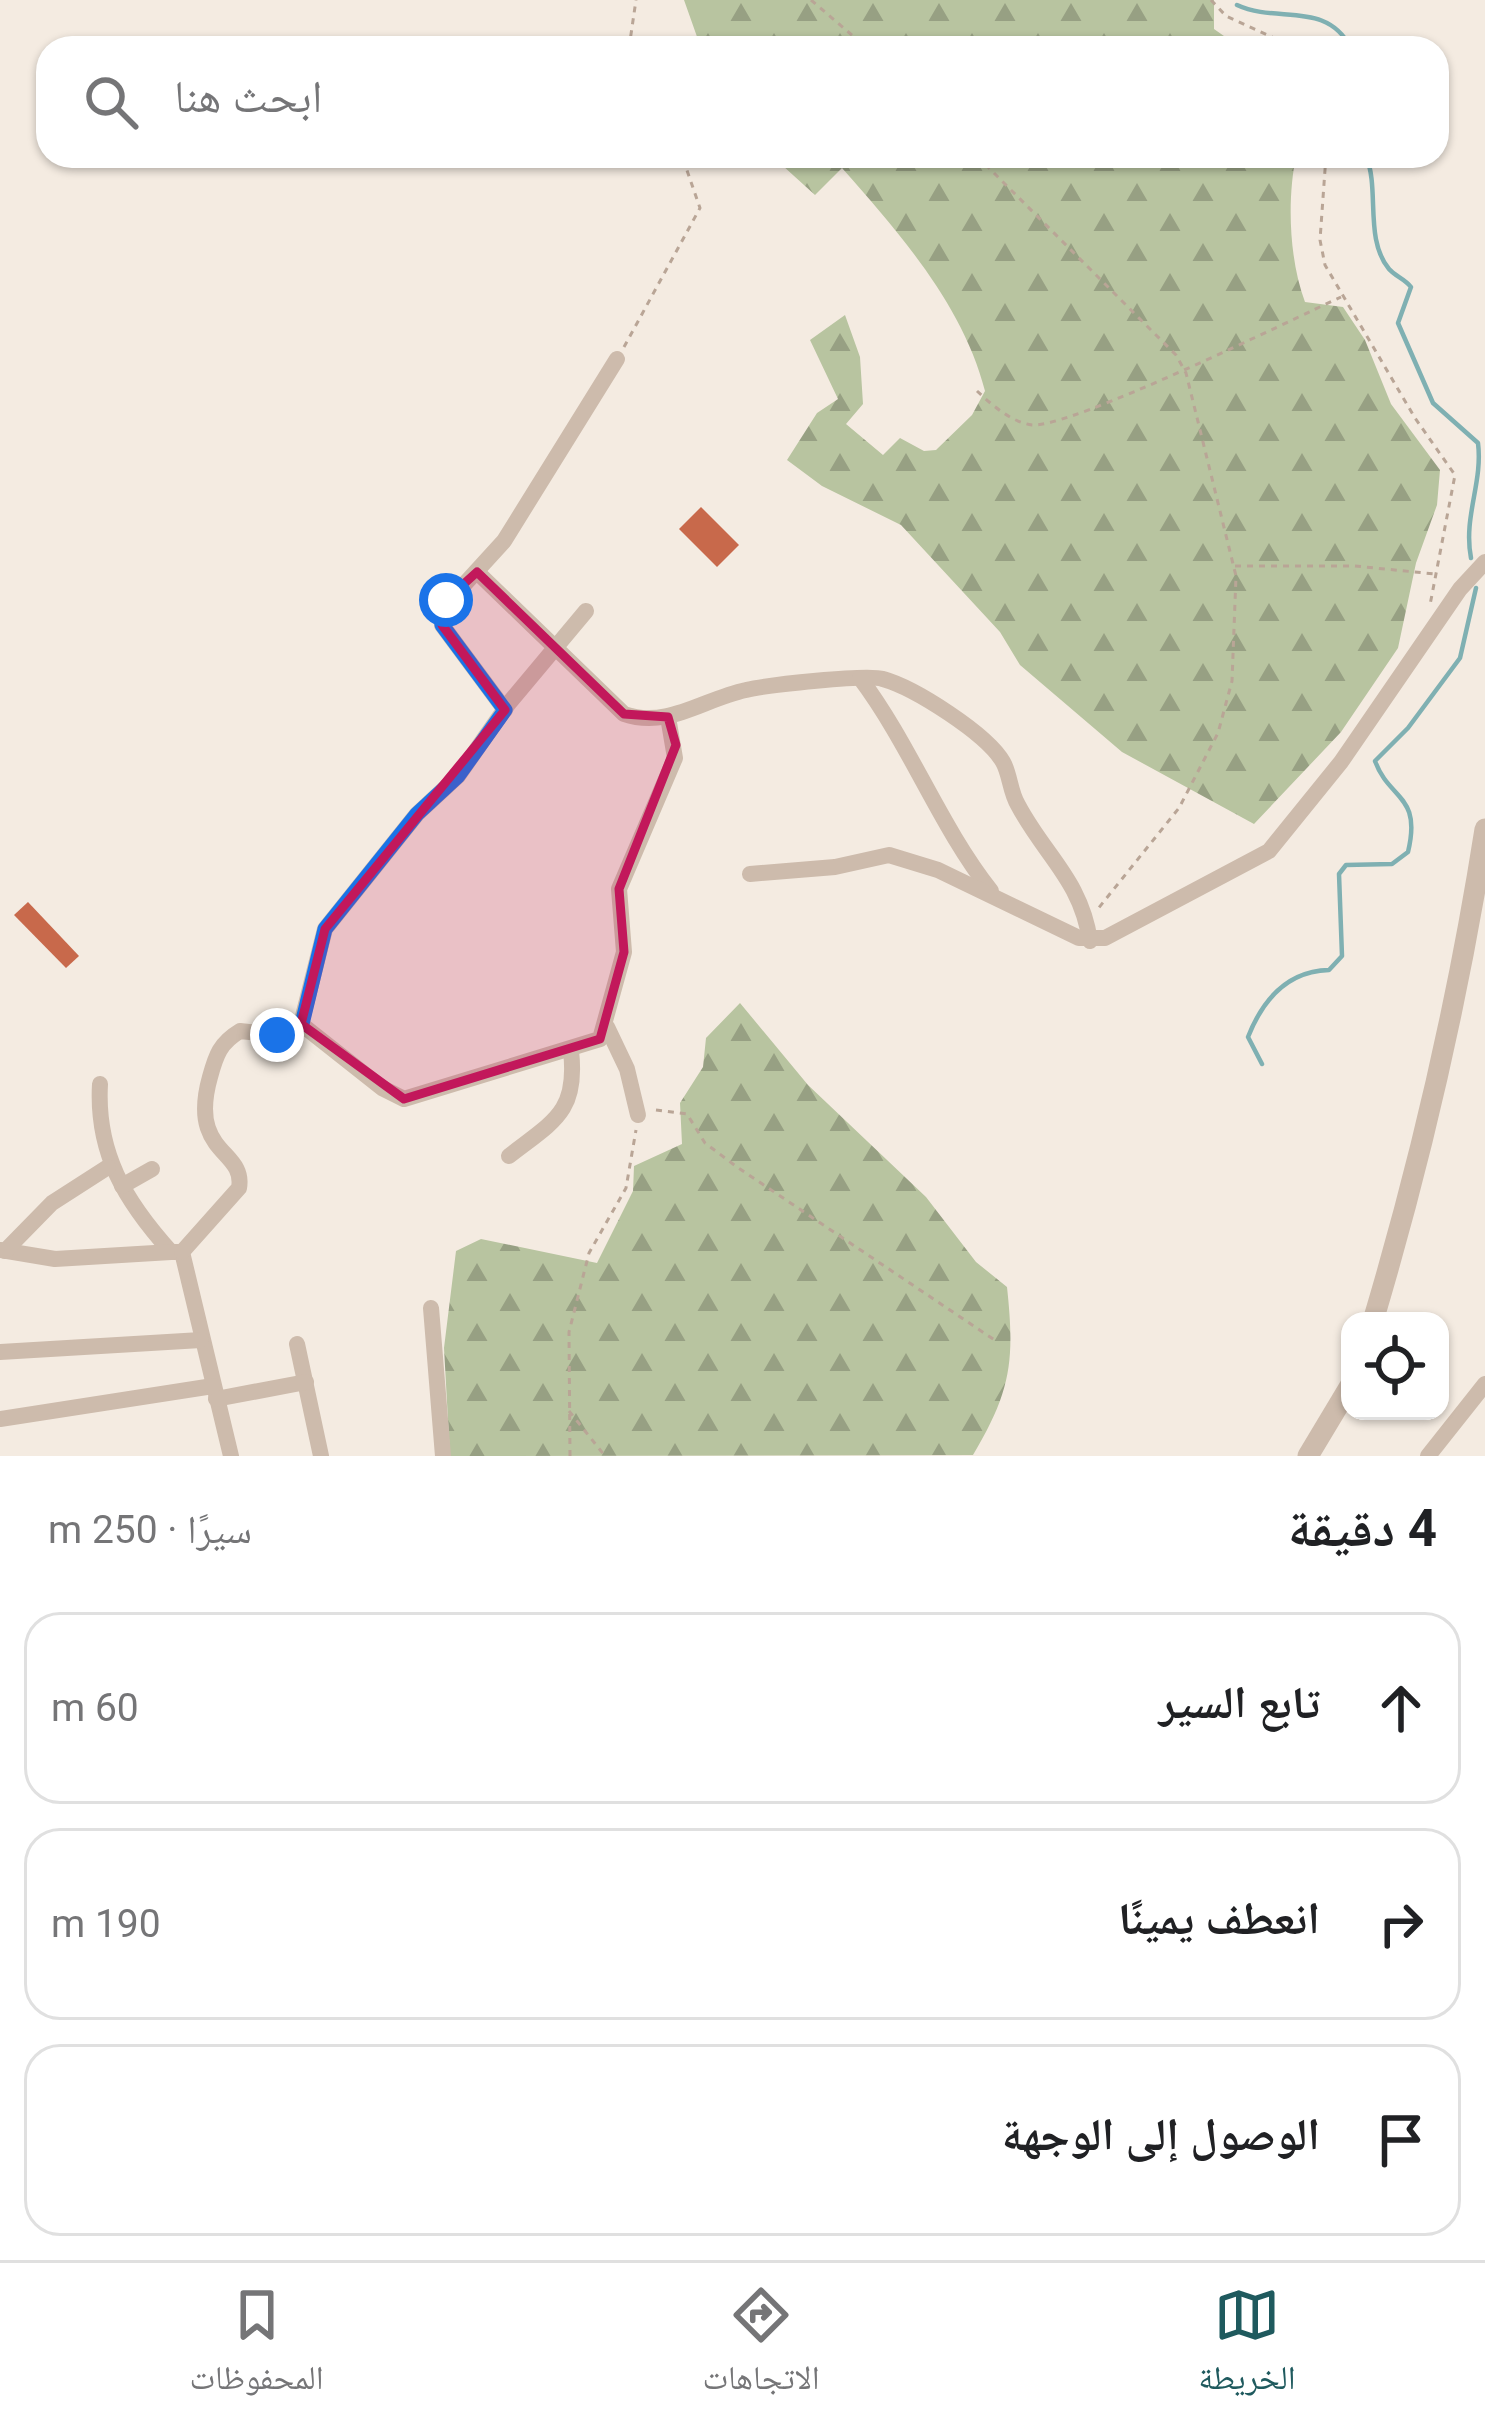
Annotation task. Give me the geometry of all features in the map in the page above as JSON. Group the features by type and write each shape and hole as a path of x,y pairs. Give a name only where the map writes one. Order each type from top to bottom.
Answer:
{"street":[{"path":"505,710 440,617 446,600 504,541 617,359"},
{"path":"750,874 835,867 889,855 1090,941 1105,938 1269,851 1341,762 1425,639 1485,562"},
{"path":"477,572 624,714 644,721 746,690 880,678 911,692 967,727 1005,764 1007,785 1032,831 1078,889 1090,941"},
{"path":"302,1024 325,929 417,814 458,776 586,611"},
{"path":"860,678 917,763 960,853 996,898"},
{"path":"302,1024 382,1088 404,1099 600,1039 624,952 619,889 675,758 668,717"},
{"path":"1375,1312 1470,926 1485,829"},
{"path":"2,1251 92,1259 176,1252 233,1197 241,1178 202,1123 201,1109 217,1050 240,1031 277,1035 302,1024"},
{"path":"607,1027 627,1069 638,1115"},
{"path":"509,1156 569,1104 574,1089 571,1051"},
{"path":"100,1084 101,1142 108,1167 176,1252 231,1456"},
{"path":"2,1251 52,1203 108,1167"},
{"path":"122,1186 152,1169"},
{"path":"431,1308 443,1456"},
{"path":"0,1352 201,1340"},
{"path":"297,1344 321,1456"},
{"path":"0,1419 306,1382"},
{"path":"1428,1456 1485,1384"},
{"path":"1308,1456 1341,1402"}],"path":[{"path":"631,36 636,0"},
{"path":"811,0 853,36"},
{"path":"1211,0 1226,16 1270,36"},
{"path":"617,359 695,225 700,197 687,168"},
{"path":"989,168 1183,368 1234,566 1232,681 1218,733 1179,808 1087,921"},
{"path":"1325,168 1320,240 1325,265 1455,475 1425,639"},
{"path":"977,392 1005,414 1035,425 1183,368 1344,296"},
{"path":"1234,566 1355,566 1435,574"},
{"path":"570,1456 574,1309 589,1253 626,1188 638,1115 662,1109 687,1114 705,1143 737,1167 996,1341"},
{"path":"568,1410 605,1456"}],"highlighted area":[{"path":"477,572 624,714 668,717 676,745 619,889 624,952 600,1039 404,1099 301,1024 325,929 505,710 442,625 446,600"}],"green space":[{"path":"684,0 1214,0 1214,29 1224,36 697,36"},
{"path":"785,168 842,168 815,195"},
{"path":"842,168 1294,168 1291,229 1305,302 1343,307 1365,340 1391,404 1440,470 1437,505 1416,563 1398,648 1341,732 1254,824 1122,752 1020,665 1000,632 901,525 822,486 787,460 817,413 838,399 810,340 845,315 860,357 863,404 846,424 883,455 900,438 924,451 936,450 972,415 985,391 975,359 945,300 907,245"},
{"path":"740,1003 808,1085 926,1197 976,1262 1007,1287 1007,1375 973,1455 450,1456 444,1348 456,1251 481,1239 597,1263 633,1191 634,1166 682,1144 680,1103 703,1067 706,1038"}],"building":[{"path":"701,507 739,545 717,567 679,529"},
{"path":"28,902 79,956 66,968 14,915"}],"waterway":[{"path":"1237,5 1315,18 1343,36"},
{"path":"1370,168 1381,257 1411,287 1398,323 1433,403 1478,443 1469,528 1471,558"},
{"path":"1262,1064 1248,1037 1269,999 1301,976 1329,970 1342,956 1339,874 1346,865 1392,864 1408,852 1411,819 1375,761 1408,728 1460,658 1476,588"}],"route":[{"path":"277,1035 302,1024 325,929 417,814 458,776 494,732 505,710 442,625 446,600"}]}
